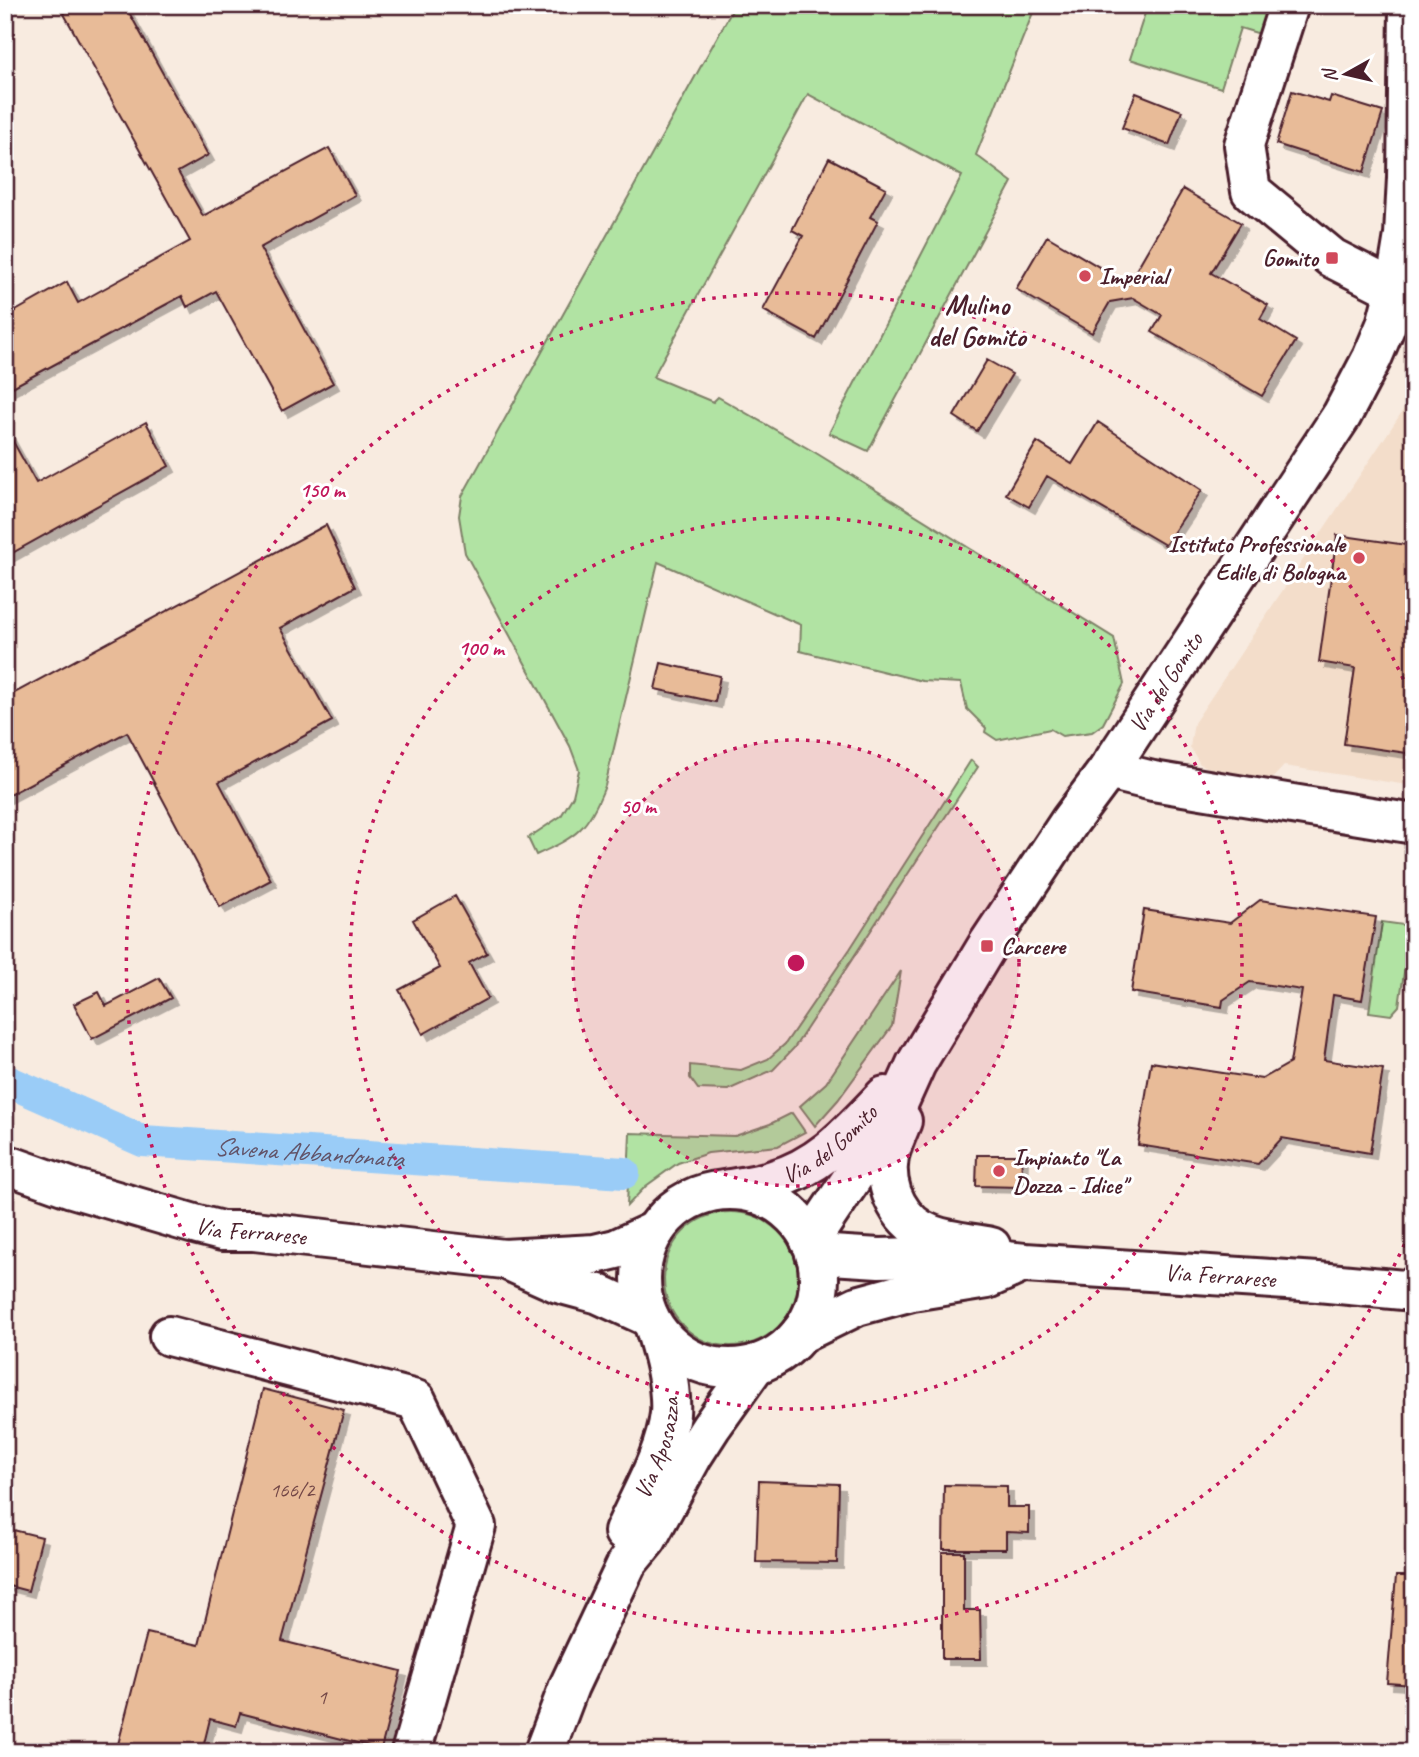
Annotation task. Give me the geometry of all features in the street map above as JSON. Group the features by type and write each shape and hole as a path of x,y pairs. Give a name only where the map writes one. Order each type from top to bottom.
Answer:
{"street":[{"path":"1289,5 1244,145 1251,191 1332,258 1395,290"},
{"name":"Via del Gomito","path":"812,1247 877,1141 916,1064 987,946 1070,821 1108,770 1342,415 1377,347 1395,290 1404,235 1409,5"},
{"path":"1108,770 1153,781 1414,824"},
{"name":"Via del Gomito","path":"725,1190 773,1181 806,1167 834,1149 916,1064"},
{"name":"Via Ferrarese","path":"916,1064 909,1100 889,1158 890,1183 900,1211 905,1219 922,1231 997,1249 1025,1263"},
{"name":"Via Ferrarese","path":"5,1164 72,1188 222,1231 254,1231 504,1259"},
{"path":"504,1259 595,1254 615,1249 655,1231 680,1205 706,1193 725,1190 755,1194 774,1202 798,1222 812,1247 819,1279 817,1296 800,1334 783,1351 757,1364 734,1368 699,1363 670,1346 652,1322 642,1297 642,1264 655,1231"},
{"name":"Via Ferrarese","path":"812,1247 879,1258 961,1255 1025,1263 1318,1282 1414,1292"},
{"path":"504,1259 558,1283 599,1294 652,1322"},
{"name":"Via Ferrarese","path":"800,1334 858,1306 912,1291 988,1279 1025,1263"},
{"name":"Via Aposazza","path":"627,1563 619,1542 662,1447 670,1413 667,1376 652,1322"},
{"path":"169,1336 416,1400 476,1526 411,1752"},
{"name":"Via Aposazza","path":"544,1752 569,1686 627,1563 647,1539 711,1427 757,1364"}],"shaded area":[{"name":"Istituto Professionale Edile di Bologna","path":"1414,394 1414,786 1284,766 1264,787 1241,782 1200,764 1190,747 1194,723"}],"green space":[{"path":"735,5 1036,5 976,155 1012,182 868,451 829,433 962,176 808,94 653,377 713,402 718,397 816,453 1114,638 1124,684 1103,724 1092,732 1062,736 1050,729 997,740 985,732 986,728 967,709 961,683 922,681 800,651 801,625 658,562 605,786 593,812 580,830 536,855 528,838 561,816 573,796 579,770 570,746 465,553 459,516 462,496"},
{"path":"1126,5 1276,5 1267,36 1240,28 1221,88 1130,59 1145,13"},
{"path":"971,760 978,767 794,1048 773,1070 728,1090 698,1089 690,1078 690,1065 741,1070 768,1059 785,1044 850,949"},
{"path":"1382,922 1411,926 1399,1006 1391,1015 1369,1012"},
{"path":"901,971 892,1026 838,1100 815,1126 800,1106 826,1083"},
{"path":"792,1113 805,1132 778,1146 708,1153 678,1163 646,1186 627,1206 630,1133 735,1136"},
{"path":"731,1212 756,1218 778,1232 792,1254 798,1279 792,1304 778,1326 756,1340 731,1346 706,1340 684,1326 670,1304 664,1279 670,1254 684,1232 706,1218"}],"building":[{"path":"59,5 125,5 208,155 178,172 203,216 329,148 355,195 260,248 333,383 282,411 216,291 187,307 182,296 5,391 5,317 67,282 78,303 190,241"},
{"path":"1292,91 1329,102 1331,96 1383,112 1364,172 1276,144"},
{"path":"1136,93 1182,111 1169,145 1122,128"},
{"path":"829,158 886,188 870,217 878,221 816,339 763,310 803,236 792,230"},
{"path":"1183,189 1241,223 1211,273 1268,305 1260,319 1296,341 1262,396 1152,332 1162,315 1133,298 1110,302 1092,333 1016,289 1047,236 1128,284"},
{"path":"987,360 1012,374 977,431 954,416"},
{"path":"146,422 169,466 5,557 5,427 36,483"},
{"path":"1098,422 1202,490 1165,545 1047,476 1029,507 1006,494 1037,442 1072,464"},
{"path":"326,525 355,587 280,628 332,721 219,782 271,880 220,907 127,732 5,797 5,698"},
{"path":"1337,535 1414,546 1414,754 1344,744 1355,668 1319,662"},
{"path":"661,663 720,676 715,702 655,689"},
{"path":"455,896 487,953 469,963 488,998 423,1034 399,990 440,968 413,920"},
{"path":"1260,900 1376,917 1362,1000 1333,995 1324,1060 1383,1069 1370,1153 1282,1138 1258,1164 1138,1145 1151,1062 1262,1079 1290,1063 1302,990 1250,982 1223,1000 1222,1007 1131,992 1144,910 1230,923"},
{"path":"159,978 171,998 92,1039 74,1004 99,992 106,1006"},
{"name":"Impianto \"La Dozza - Idice\"","path":"977,1155 1022,1155 1021,1187 976,1186"},
{"path":"263,1389 344,1410 282,1641 401,1671 381,1749 240,1713 236,1726 210,1719 202,1752 116,1752 147,1633 199,1645"},
{"path":"759,1481 839,1484 837,1563 756,1562"},
{"path":"944,1485 1007,1486 1007,1507 1029,1507 1029,1533 1006,1532 1006,1549 943,1549"},
{"path":"5,1528 42,1537 28,1591 5,1585"},
{"path":"942,1552 964,1552 964,1610 980,1610 981,1659 942,1659"},
{"path":"1396,1576 1414,1576 1414,1685 1387,1683"}],"waterway":[{"name":"Savena Abbandonata","path":"5,1080 143,1141 624,1173"}],"place":[{"name":"Gomito","path":"1332,258"},
{"name":"Imperial","path":"1085,276"},
{"name":"Istituto Professionale Edile di Bologna","path":"1359,558"},
{"name":"Carcere","path":"987,946"},
{"name":"Impianto \"La Dozza - Idice\"","path":"999,1171"}],"district":[{"name":"Mulino del Gomito","path":"977,320"}]}
